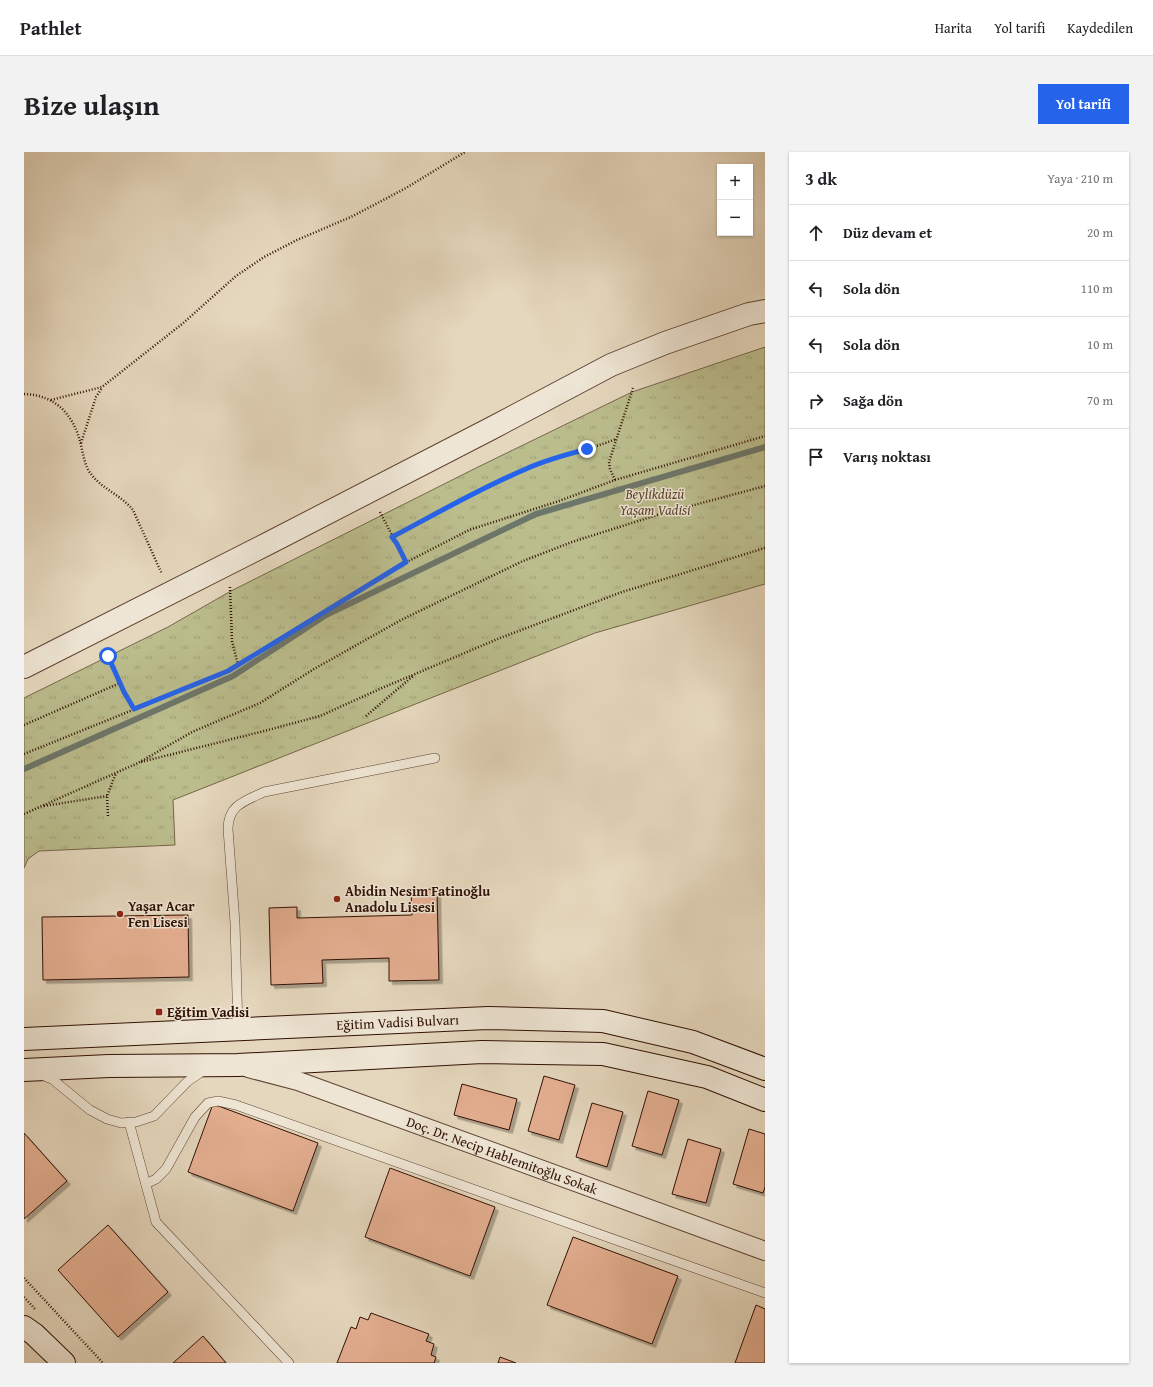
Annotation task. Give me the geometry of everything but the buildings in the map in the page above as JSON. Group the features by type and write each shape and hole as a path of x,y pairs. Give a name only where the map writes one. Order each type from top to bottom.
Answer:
{"main road":[{"path":"24,667 492,428 611,365 665,343 749,314 765,311"},
{"name":"Eğitim Vadisi Bulvarı","path":"24,1039 488,1018 603,1021 692,1042 765,1069"},
{"path":"27,1070 109,1066 228,1065 482,1052 603,1054 707,1077 765,1100"},
{"path":"24,1327 34,1334 64,1363"}],"street":[{"name":"Doç. Dr. Necip Hablemitoğlu Sokak","path":"228,1065 298,1081 765,1251"}],"lane":[{"path":"238,1029 234,923 228,830 229,817 233,809 240,803 264,792 435,758"},
{"path":"27,1070 52,1079 90,1110 107,1119 121,1123 136,1122 154,1116 187,1082 205,1069 228,1065"},
{"path":"146,1184 156,1179 166,1169 195,1117 208,1103 218,1101 236,1105 765,1293"},
{"path":"129,1122 156,1222 289,1363"}],"path":[{"path":"81,444 96,397 102,388 182,324 236,276 264,257 297,240 353,216 406,188 465,152"},
{"path":"51,400 102,388"},
{"path":"615,480 609,462 633,388"},
{"path":"24,394 31,394 56,402 68,415 76,428 89,472 99,482 126,501 134,510 163,577"},
{"path":"24,754 228,671 406,562 469,530 559,501 615,480 765,436"},
{"path":"392,537 526,468 616,439"},
{"path":"24,814 138,763 192,732 260,703 314,669 401,620 523,561 572,542 657,515 765,486"},
{"path":"380,512 406,562"},
{"path":"138,763 320,716 500,638 622,592 765,548"},
{"path":"230,587 232,641 238,665"},
{"path":"107,652 120,683 134,709"},
{"path":"366,716 415,674"},
{"path":"24,725 120,683"},
{"path":"108,816 107,796 116,772"},
{"path":"40,807 107,796"},
{"path":"24,1278 103,1363"}],"green space":[{"name":"Beylikdüzü Yaşam Vadisi","path":"765,347 765,584 595,633 173,800 175,845 39,851 28,859 24,868 24,698 168,627 231,591 476,468 632,392"}],"waterway":[{"path":"24,769 233,676 326,615 536,514 765,447"}],"place":[{"name":"Abidin Nesim Fatinoğlu Anadolu Lisesi","path":"337,899"},
{"name":"Yaşar Acar Fen Lisesi","path":"120,914"},
{"name":"Eğitim Vadisi","path":"159,1012"}],"route":[{"path":"108,656 124,692 134,709 228,671 406,562 392,537 526,468 560,456 587,449"}]}
